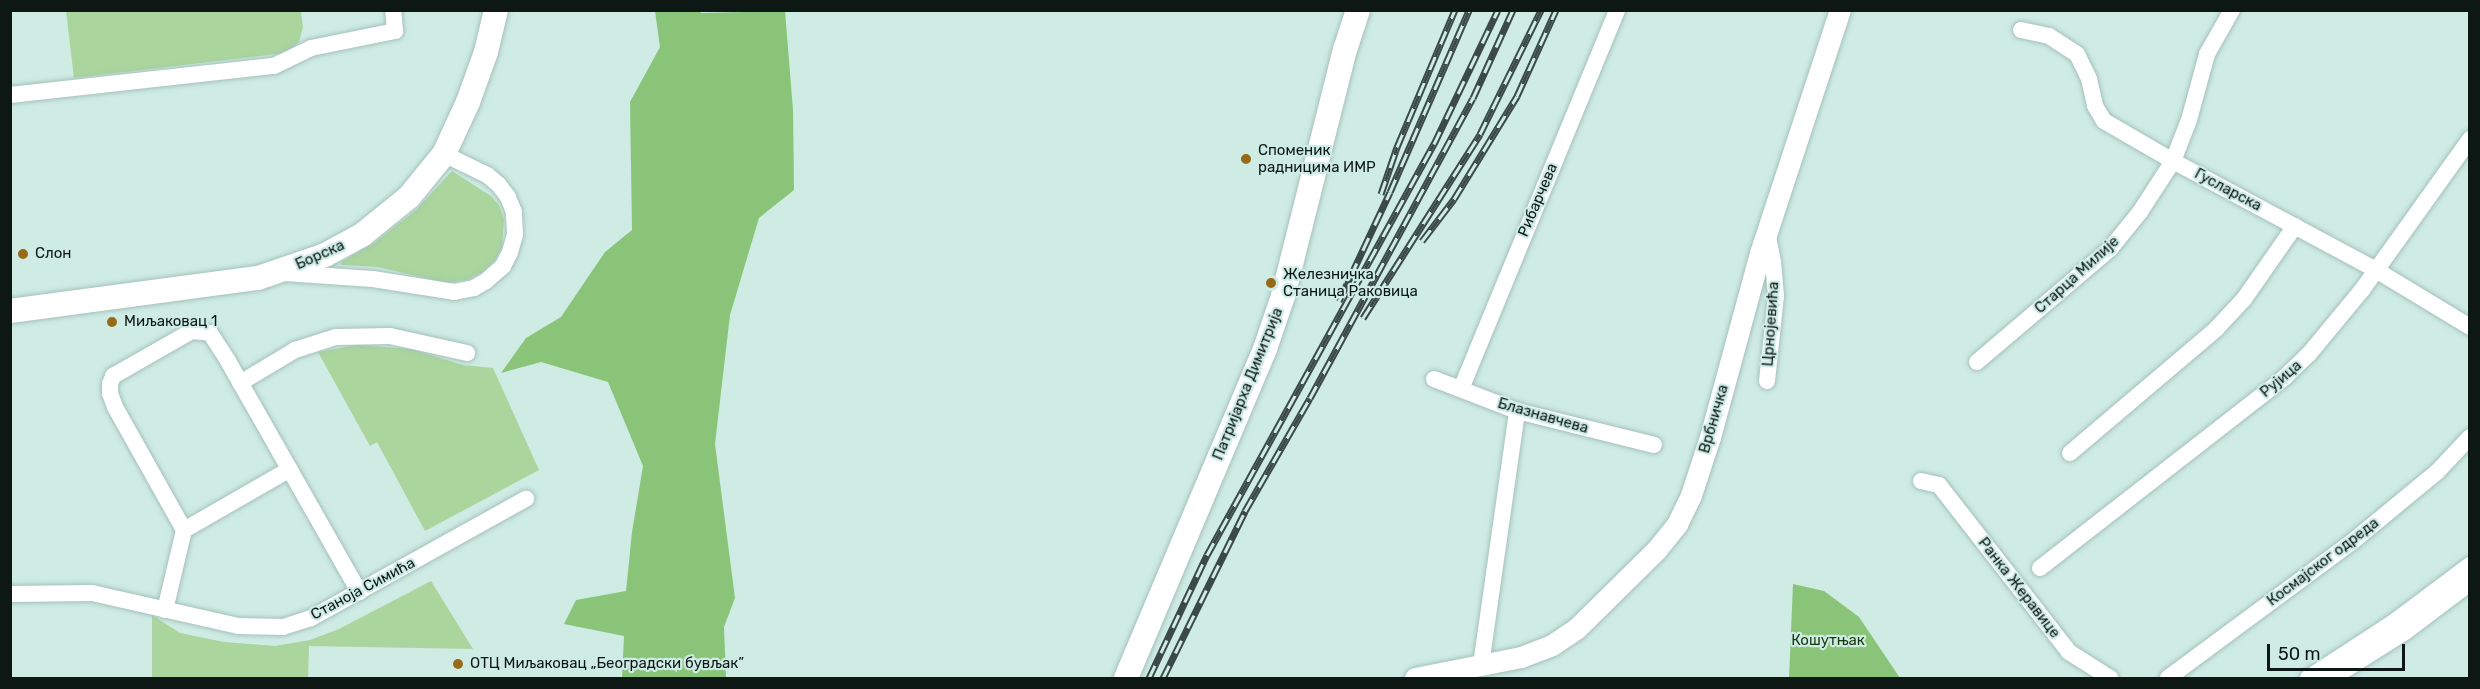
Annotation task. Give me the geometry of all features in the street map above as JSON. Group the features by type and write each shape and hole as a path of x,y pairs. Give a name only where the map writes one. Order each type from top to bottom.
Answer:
{"main road":[{"name":"Борска","path":"10,311 230,283 281,272 325,255 377,225 410,197 444,154 468,102 486,52 496,10"},
{"name":"Патријарха Димитрија","path":"1126,678 1267,343 1289,274 1345,50 1358,10"}],"street":[{"path":"10,95 274,66 311,48 395,31 393,10"},
{"name":"Рибарчева","path":"1461,389 1617,10"},
{"name":"Врбничка","path":"1415,678 1538,652 1565,638 1634,572 1677,524 1691,495 1710,437 1767,232 1840,10"},
{"name":"Старца Милије","path":"1977,362 2110,249 2140,212 2173,161 2189,120 2207,54 2232,10"},
{"name":"Гусларска","path":"2021,30 2049,36 2071,48 2082,62 2095,106 2104,121 2173,161 2376,270 2469,327"},
{"name":"Рујица","path":"2040,568 2285,377 2329,332 2469,139"},
{"path":"281,272 373,279 454,292 474,288 486,281 502,266 510,252 515,234 514,212 498,185 487,175 444,154"},
{"path":"2070,453 2216,329 2257,282 2295,226"},
{"name":"Црнојевића","path":"1767,232 1776,296 1767,381"},
{"path":"165,610 184,530 115,407 110,393 110,384 113,376 182,336 200,330 210,333 240,382 360,592"},
{"path":"240,382 296,350 336,337 390,336 467,353"},
{"name":"Блазнавчева","path":"1434,379 1517,411 1654,445"},
{"path":"1481,665 1517,411"},
{"name":"Космајског одреда","path":"2168,678 2352,542 2437,472 2469,437"},
{"path":"184,530 290,469"},
{"name":"Ранка Жеравице","path":"1922,480 1939,485 2069,652 2110,678"},
{"name":"Станоја Симића","path":"10,594 92,593 238,626 283,627 311,618 526,499"},
{"path":"2308,678 2394,622 2469,565"},
{"path":"2332,678 2405,632 2469,583"}],"green space":[{"path":"66,11 301,11 303,27 299,42 285,53 74,78"},
{"path":"655,11 700,11 701,13 785,11 793,110 794,190 759,218 730,315 715,444 735,598 724,627 726,678 622,678 624,636 564,624 576,600 626,591 632,532 643,466 608,382 541,362 501,373 526,338 561,317 605,252 632,230 630,102 660,47"},
{"path":"452,171 491,196 499,205 504,219 502,247 495,260 483,272 467,280 446,283 378,267 341,265 341,262 374,243 416,210"},
{"path":"358,345 411,349 463,365 493,368 539,470 425,531 377,442 370,446 318,352"},
{"path":"431,581 473,649 309,646 308,678 152,678 152,615 180,633 224,642 275,646 310,640 339,629"},
{"name":"Кошутњак","path":"1793,584 1824,591 1859,617 1900,678 1789,678"}],"railway":[{"path":"1381,194 1397,147 1455,10"},
{"path":"1339,301 1390,192 1469,10"},
{"path":"1149,678 1207,555 1434,144 1498,10"},
{"path":"1163,678 1245,511 1310,398 1473,98 1513,10"},
{"path":"1363,318 1480,134 1541,10"},
{"path":"1422,241 1454,199 1517,96 1556,10"}],"place":[{"name":"Споменик радницима ИМР","path":"1246,159"},
{"name":"Слон","path":"23,254"},
{"name":"Железничка Станица Раковица","path":"1271,283"},
{"name":"Миљаковац 1","path":"112,322"},
{"name":"ОТЦ Миљаковац „Београдски бувљак”","path":"458,664"}]}
